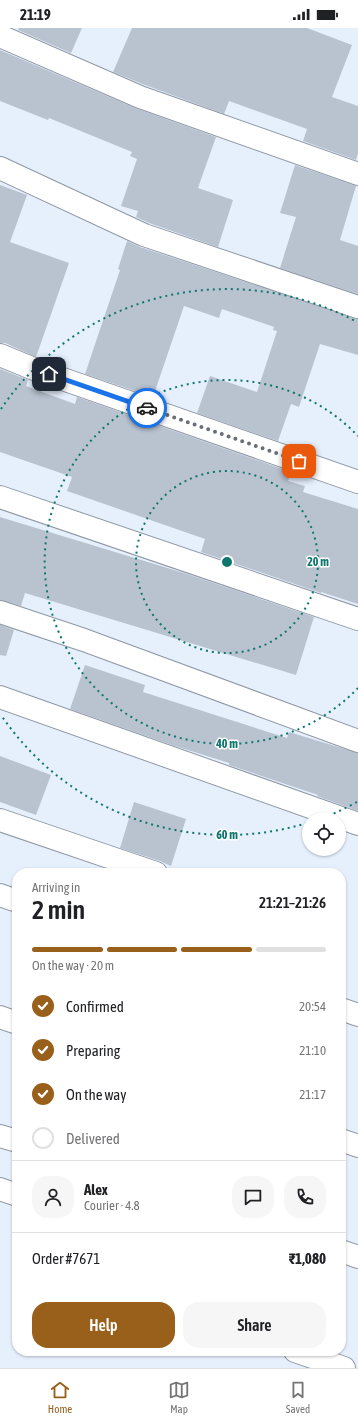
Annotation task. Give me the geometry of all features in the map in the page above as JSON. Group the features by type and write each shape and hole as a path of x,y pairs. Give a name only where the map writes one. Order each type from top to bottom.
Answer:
{"street":[{"path":"0,36 140,97 358,174"},
{"path":"0,168 144,235 358,307"},
{"path":"0,355 34,369 358,482"},
{"path":"0,497 358,619"},
{"path":"0,612 84,640 358,741"},
{"path":"0,697 358,824"},
{"path":"0,820 141,868"},
{"path":"0,895 12,899"},
{"path":"346,1011 358,1015"},
{"path":"0,1017 12,1021"},
{"path":"0,1136 12,1140"},
{"path":"346,1142 358,1146"},
{"path":"0,1189 12,1193"},
{"path":"346,1253 358,1257"},
{"path":"309,1356 344,1368"}],"building":[{"path":"19,28 82,28 71,53 18,30"},
{"path":"132,28 307,28 352,45 332,97 358,106 358,153 356,160 303,141 307,129 229,101 224,114 113,72"},
{"path":"0,50 135,108 216,137 198,188 233,200 218,247 149,223 136,217 138,211 121,206 137,159 130,156 132,152 49,118 48,120 0,101"},
{"path":"295,165 356,186 340,240 358,246 358,294 280,268 296,217 280,213"},
{"path":"0,185 27,195 10,242 69,263 36,357 5,343 0,343"},
{"path":"127,241 140,247 358,319 358,355 320,344 299,407 291,404 278,441 197,413 210,376 257,392 277,331 273,330 274,327 222,309 219,318 184,306 153,397 85,374 120,270 118,269"},
{"path":"0,369 28,380 26,386 75,404 77,397 291,472 288,481 305,486 303,492 358,509 358,604 201,552 205,539 67,491 72,477 0,452"},
{"path":"0,517 184,573 314,617 296,675 25,593 21,606 0,600"},
{"path":"0,625 14,630 6,656 0,655"},
{"path":"85,665 145,685 143,692 287,738 289,732 358,753 358,811 317,796 318,795 229,765 229,763 172,745 70,709"},
{"path":"0,756 51,775 36,815 0,802"},
{"path":"134,802 186,819 171,866 120,848"}],"way so far":[{"path":"147,408 299,461"}],"route":[{"path":"49,374 147,408"}]}
